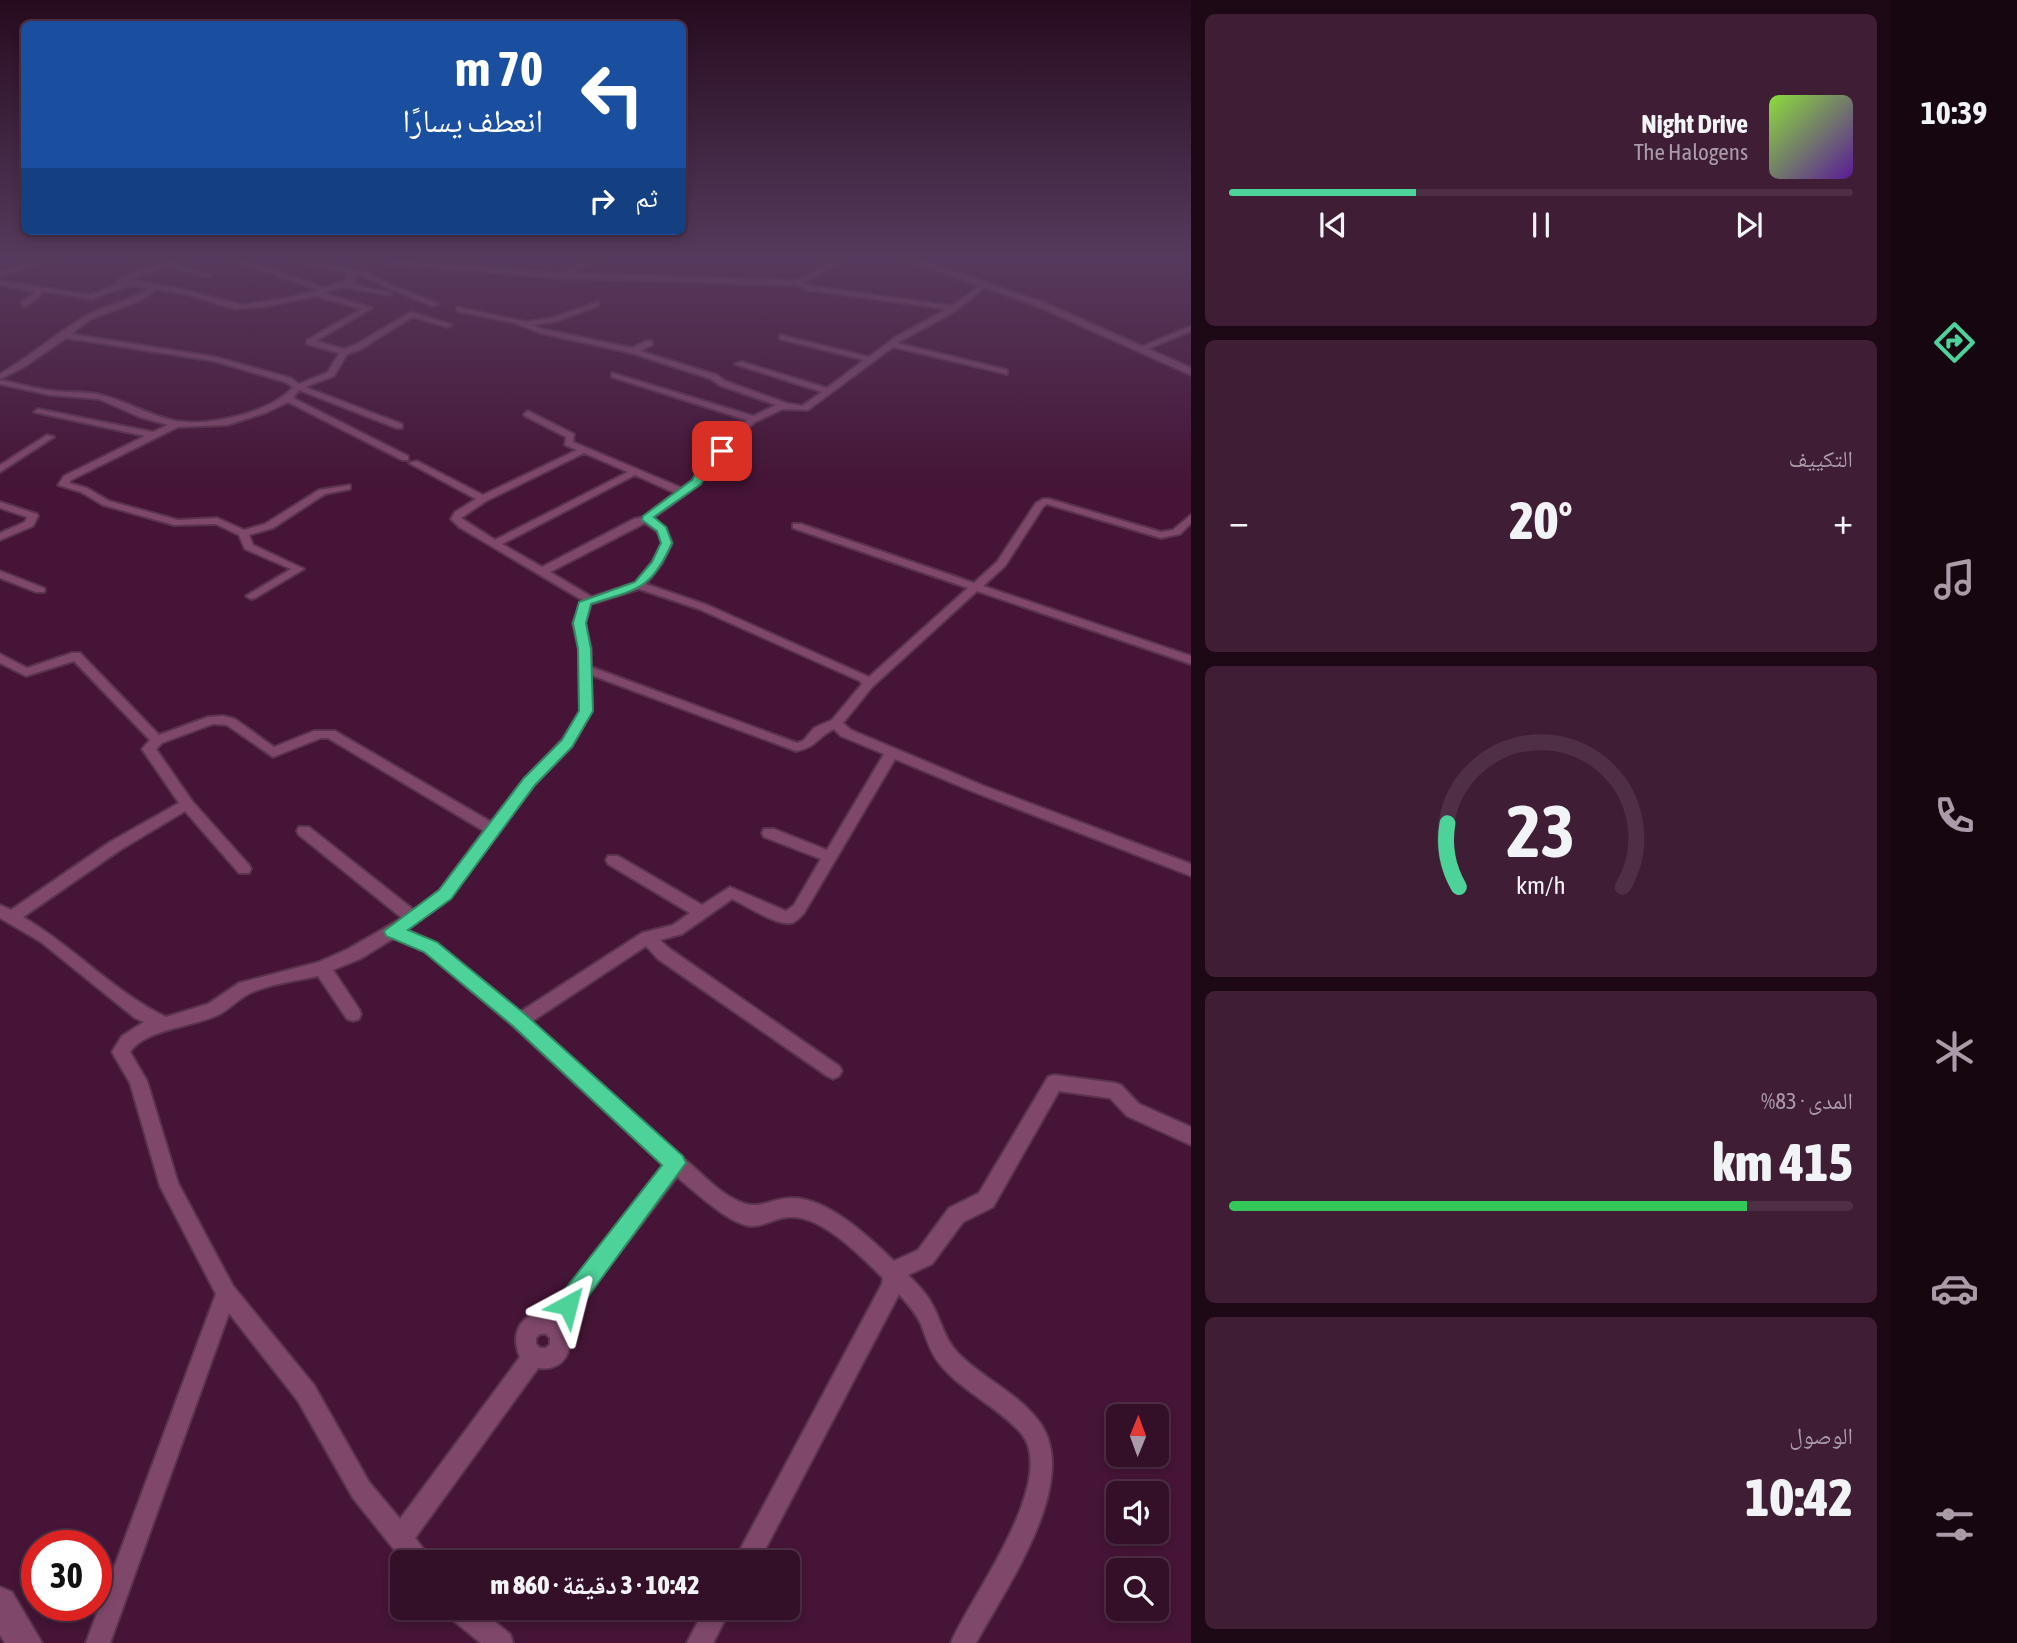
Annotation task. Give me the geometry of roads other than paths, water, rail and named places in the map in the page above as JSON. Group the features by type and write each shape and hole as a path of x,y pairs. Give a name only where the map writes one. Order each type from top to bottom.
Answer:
{"street":[{"path":"0,377 37,356 69,332"},
{"path":"328,332 310,342 344,352 383,332"},
{"path":"543,332 633,351 714,377 722,383 785,405 805,408 915,332"},
{"path":"1101,332 1191,373"},
{"path":"1140,349 1182,332"},
{"path":"64,335 215,359 288,380 298,387 399,426"},
{"path":"783,337 872,360"},
{"path":"633,351 649,343"},
{"path":"894,345 1004,372"},
{"path":"0,382 50,393 100,397 143,415 176,424 227,422 288,399 298,387 331,374 344,352"},
{"path":"738,364 828,391"},
{"path":"615,375 757,420"},
{"path":"288,399 483,499"},
{"path":"647,520 697,482 710,458 731,445 733,436 785,405"},
{"path":"38,412 154,435"},
{"path":"528,414 571,436 568,443 684,493"},
{"path":"176,424 67,478 63,485 84,490 106,503 178,523 217,520 243,533 249,547 299,569 251,596"},
{"path":"0,469 50,437"},
{"path":"584,450 483,499 458,514 456,519 590,600"},
{"path":"496,543 635,472"},
{"path":"243,533 269,526 322,492 347,487"},
{"path":"586,670 796,747 807,745 819,731 836,723 868,684 1001,564 1039,505 1046,502 1161,535 1177,532 1191,518"},
{"path":"0,505 33,516 29,524 0,537"},
{"path":"410,1550 361,1490 306,1393 226,1293 169,1186 138,1081 121,1052 128,1041 145,1029 188,1019 214,1009 245,988 322,968 414,919 445,894 530,781 567,743 586,711 586,670 579,623 586,602 639,585 657,563 667,543 662,530 647,520 638,521 541,572"},
{"path":"797,526 1191,660"},
{"path":"0,574 40,590"},
{"path":"639,585 703,607 864,678 868,684"},
{"path":"0,658 26,672 76,656 157,740"},
{"path":"243,869 187,804 149,749 157,740 212,720 231,722 273,753 319,734 330,734 493,830"},
{"path":"836,723 846,733 1191,870"},
{"path":"519,1021 647,937 677,930 730,893 740,895 774,916 789,918 799,909 892,752"},
{"path":"162,1023 141,1013 46,938 6,914 187,804"},
{"path":"304,831 414,919"},
{"path":"769,833 830,857"},
{"path":"613,860 703,913"},
{"path":"393,931 430,947 519,1021 726,1206 752,1217 778,1207 806,1208 839,1228 894,1271 923,1307 947,1356 1028,1424 1042,1451 1032,1513 963,1643"},
{"path":"647,937 664,954 833,1071"},
{"path":"322,968 353,1014"},
{"path":"894,1271 925,1257 956,1215 986,1200 1054,1083 1115,1091 1133,1110 1191,1136"},
{"path":"400,1538 533,1357 545,1359 557,1351 559,1337 552,1325 676,1163"},
{"path":"752,1550 892,1286 894,1271"},
{"path":"98,1643 226,1293"},
{"path":"0,1604 25,1643"},
{"path":"473,1620 501,1643"},
{"path":"699,1643 712,1620"}]}
